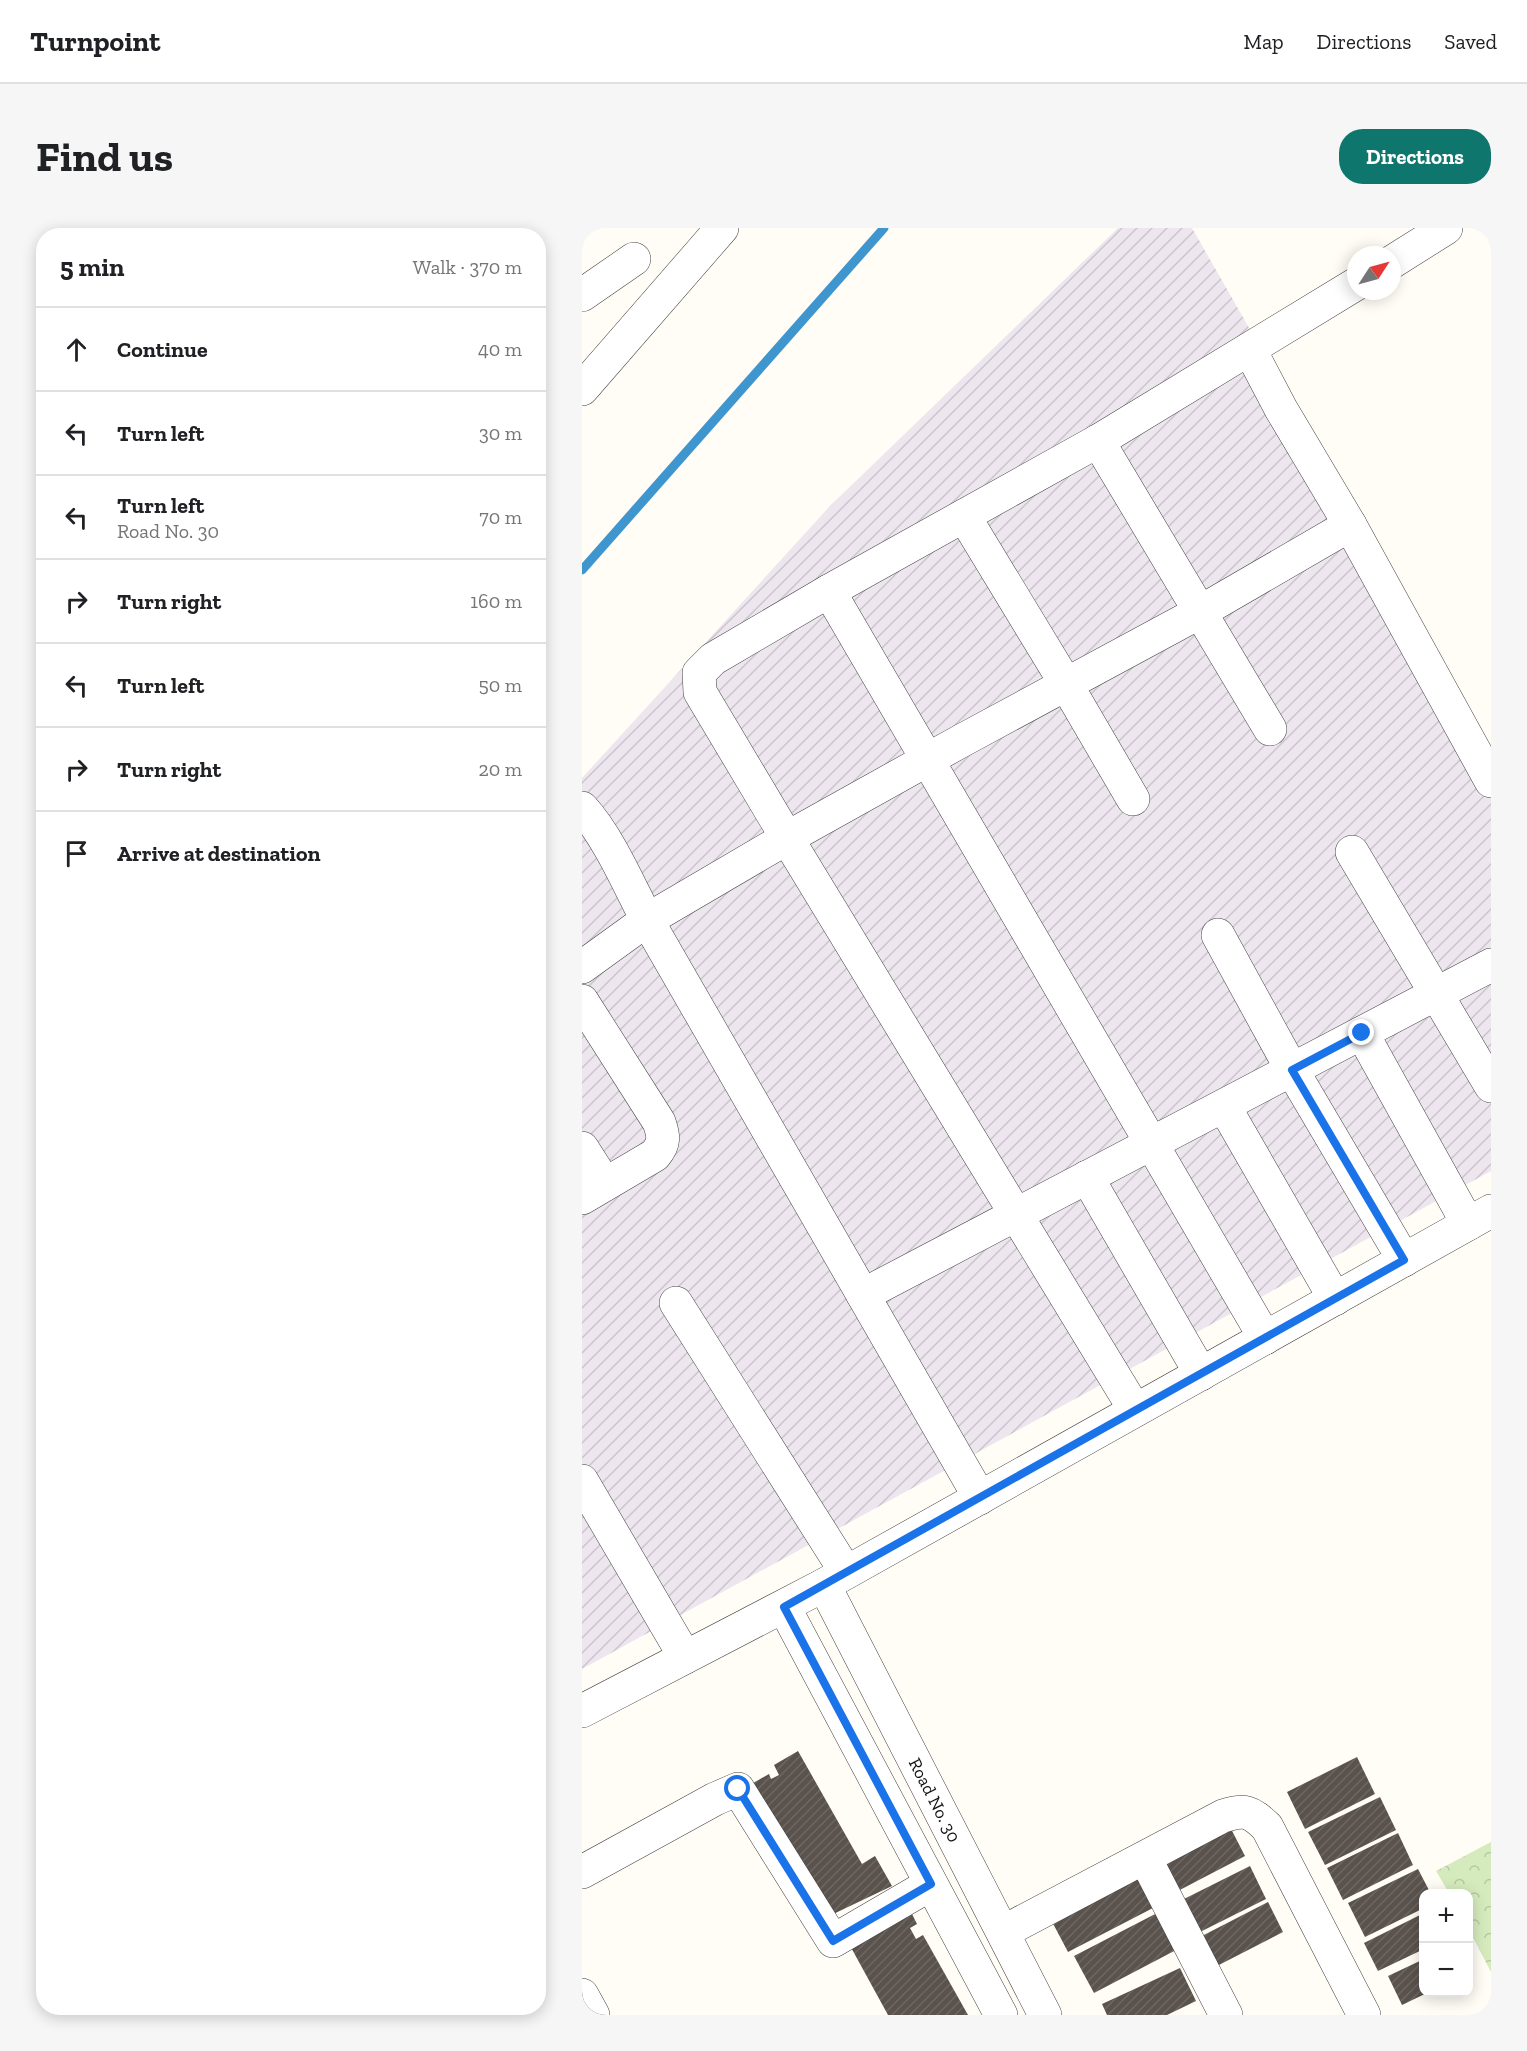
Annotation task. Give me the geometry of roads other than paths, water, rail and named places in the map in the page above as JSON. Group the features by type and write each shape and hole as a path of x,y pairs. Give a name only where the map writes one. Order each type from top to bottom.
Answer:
{"street":[{"path":"582,389 722,228"},
{"path":"1401,256 1446,228"},
{"path":"582,295 634,259"},
{"path":"1136,1410 1015,1215 700,692 699,673 713,659 1098,441 1347,290"},
{"path":"1250,350 1281,409 1350,525 1491,781"},
{"path":"1098,441 1270,729"},
{"path":"964,516 1133,799"},
{"path":"582,967 647,920 787,838 1200,612 1350,525"},
{"path":"830,591 1265,1338"},
{"path":"582,808 590,817 613,856 647,920 980,1498"},
{"path":"1352,852 1491,1086"},
{"path":"1218,935 1292,1070 1404,1260"},
{"path":"863,1295 1491,965"},
{"path":"582,1001 659,1122 664,1135 662,1146 655,1155 593,1191 582,1148"},
{"path":"582,1711 835,1579 1479,1218 1362,1033"},
{"path":"1224,1106 1335,1299"},
{"path":"1087,1177 1201,1374"},
{"name":"Road No. 30","path":"676,1303 835,1579 1003,1932 1045,2015"},
{"path":"582,1481 685,1657"},
{"path":"784,1607 1001,2015"},
{"path":"582,1872 715,1799 738,1789 833,1941 931,1884"},
{"path":"1003,1932 1223,1816 1241,1811 1254,1814 1267,1827 1364,2015"},
{"path":"1145,1858 1226,2015"},
{"path":"582,1995 593,2015"}],"waterway":[{"path":"582,570 884,228"}]}
